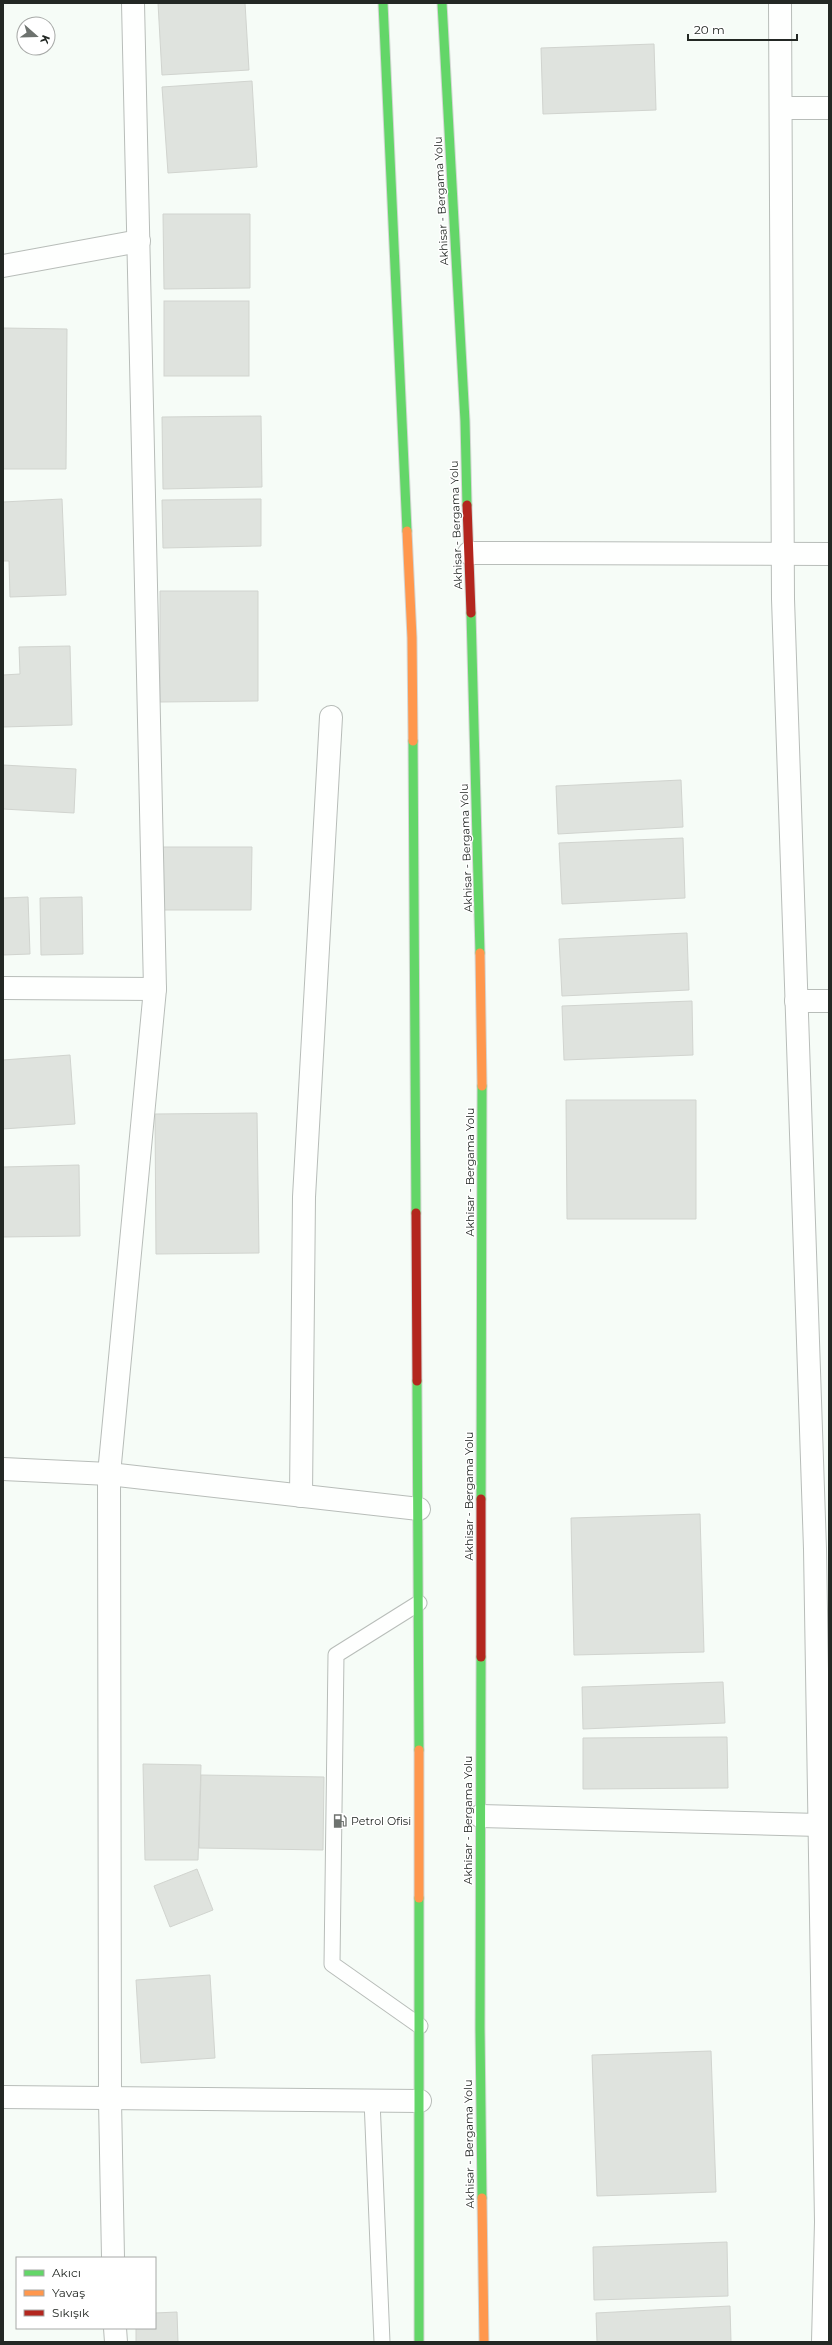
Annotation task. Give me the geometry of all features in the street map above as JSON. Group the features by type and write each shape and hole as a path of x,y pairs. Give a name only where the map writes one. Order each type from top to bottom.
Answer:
{"main road":[{"path":"383,3 412,638 419,1509 419,2342"},
{"name":"Akhisar - Bergama Yolu","path":"442,3 465,421 482,1005 480,2028 484,2342"}],"street":[{"path":"114,2257 110,2100 109,1474 155,989 134,3"},
{"path":"780,3 782,108 783,552 796,1001 815,1541 826,2222 822,2342"},
{"path":"782,108 829,108"},
{"path":"3,266 139,241"},
{"path":"469,554 783,552 829,554"},
{"path":"301,1496 304,1197 331,717"},
{"path":"3,988 155,989"},
{"path":"796,1001 829,1001"},
{"path":"3,1469 109,1474 419,1509"},
{"path":"480,1816 819,1825"},
{"path":"3,2097 110,2100 420,2101"},
{"path":"115,2329 116,2342"}],"lane":[{"path":"419,1603 336,1656 332,1964 420,2026"},
{"path":"372,2100 382,2342"}],"building":[{"path":"158,3 245,3 249,70 162,75"},
{"path":"654,44 656,110 543,114 541,48"},
{"path":"252,81 257,167 168,173 162,87"},
{"path":"163,214 250,214 250,288 164,289"},
{"path":"164,301 249,301 249,376 164,376"},
{"path":"3,328 67,329 66,469 3,469"},
{"path":"261,416 262,487 163,489 162,417"},
{"path":"62,499 66,595 10,597 9,561 3,561 3,502"},
{"path":"261,499 261,546 163,548 162,500"},
{"path":"160,591 258,591 258,701 160,702"},
{"path":"70,646 72,725 3,727 3,675 20,674 19,647"},
{"path":"3,765 76,769 74,813 3,809"},
{"path":"681,780 683,827 558,834 556,786"},
{"path":"683,838 685,898 562,904 559,843"},
{"path":"162,847 252,847 251,910 162,910"},
{"path":"28,897 30,954 3,955 3,898"},
{"path":"82,897 83,954 41,955 40,898"},
{"path":"687,933 689,990 562,996 559,939"},
{"path":"692,1001 693,1055 564,1060 562,1006"},
{"path":"70,1055 75,1124 3,1129 3,1060"},
{"path":"566,1100 696,1100 696,1219 567,1219"},
{"path":"257,1113 259,1253 156,1254 155,1114"},
{"path":"79,1165 80,1236 3,1237 3,1167"},
{"path":"700,1514 704,1652 574,1655 571,1518"},
{"path":"723,1682 725,1723 583,1729 582,1687"},
{"path":"727,1737 728,1788 583,1789 583,1738"},
{"path":"143,1764 201,1765 198,1860 145,1860"},
{"path":"201,1775 324,1777 323,1850 199,1848"},
{"path":"197,1869 213,1910 170,1927 154,1886"},
{"path":"210,1975 215,2058 141,2063 136,1980"},
{"path":"711,2051 716,2192 597,2196 592,2055"},
{"path":"727,2242 728,2296 594,2300 593,2247"},
{"path":"730,2306 731,2342 597,2342 596,2313"},
{"path":"177,2312 178,2342 136,2342 136,2329 156,2329 156,2313"}],"traffic: fast":[{"path":"383,3 407,531"},
{"path":"442,3 465,421 467,505"},
{"path":"471,613 480,953"},
{"path":"413,741 416,1213"},
{"path":"481,1499 482,1086"},
{"path":"417,1381 419,1750"},
{"path":"481,1657 480,2028 482,2198"},
{"path":"419,1898 419,2342"}],"traffic: slow":[{"path":"407,531 412,638 413,741"},
{"path":"480,953 482,1086"},
{"path":"419,1750 419,1898"},
{"path":"482,2198 484,2342"}],"traffic: jam":[{"path":"467,505 471,613"},
{"path":"416,1213 417,1381"},
{"path":"481,1499 481,1657"}],"place":[{"name":"Petrol Ofisi","path":"340,1821"}]}
